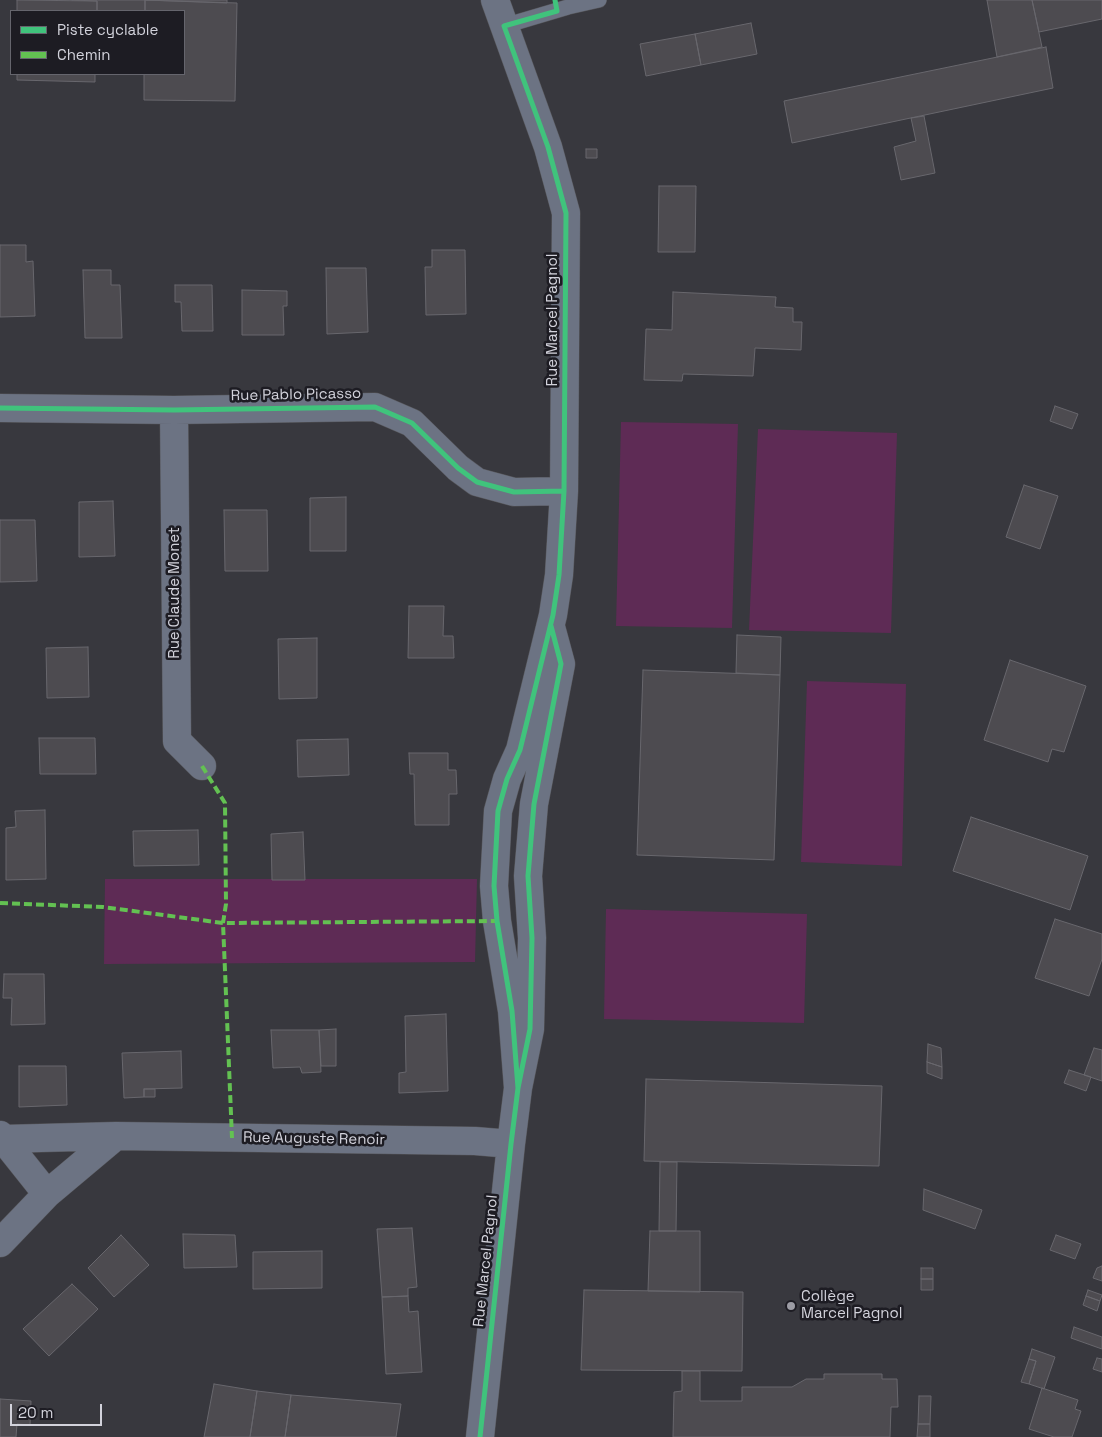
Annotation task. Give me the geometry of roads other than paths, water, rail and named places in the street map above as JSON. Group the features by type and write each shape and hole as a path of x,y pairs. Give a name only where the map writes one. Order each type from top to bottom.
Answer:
{"street":[{"name":"Rue Marcel Pagnol","path":"480,1437 511,1144 518,1088 530,1029 532,938 528,876 534,804 561,664 550,623 558,575 564,491 566,213 548,147 495,0"},
{"name":"Rue Pablo Picasso","path":"0,408 174,410 375,407 412,423 458,468 477,482 514,492 564,491"},
{"name":"Rue Claude Monet","path":"174,410 177,741 202,766"},
{"name":"Rue Auguste Renoir","path":"1,1137 116,1136 474,1141 511,1144"},
{"path":"0,1243 47,1194 116,1136"},
{"path":"1,1137 47,1194"}],"lane":[{"path":"504,26 598,0"}],"place":[{"name":"Collège Marcel Pagnol","path":"791,1306"}]}
